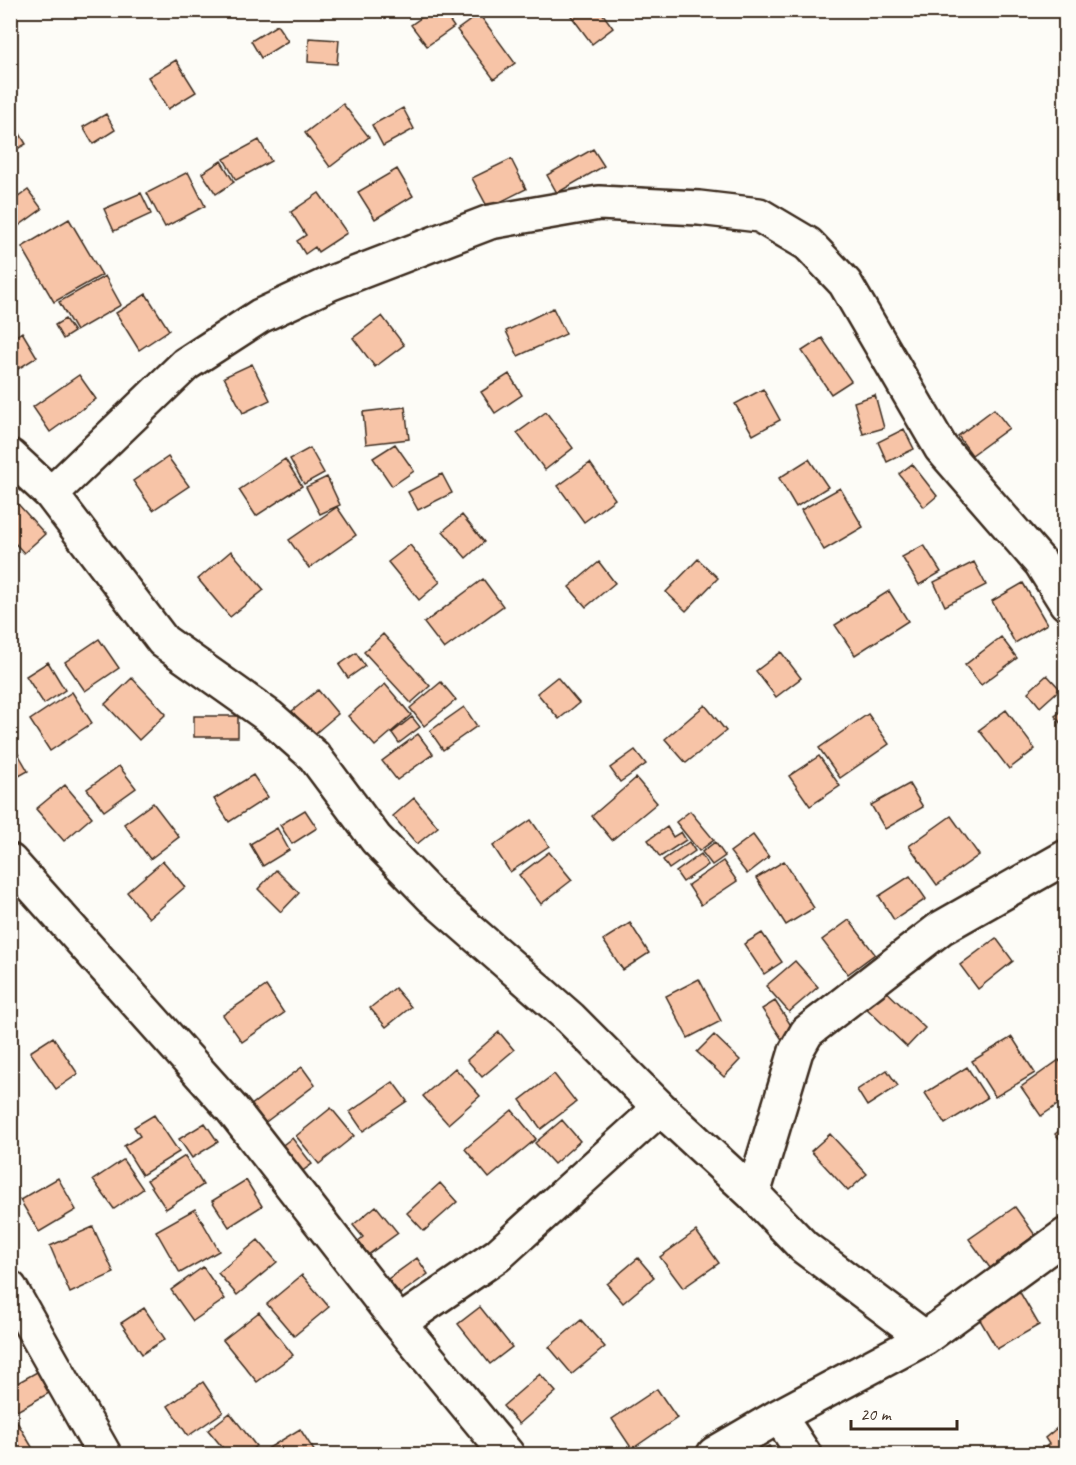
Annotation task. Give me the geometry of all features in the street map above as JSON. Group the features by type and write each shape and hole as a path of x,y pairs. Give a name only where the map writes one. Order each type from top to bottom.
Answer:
{"street":[{"path":"51,494 186,364 260,316 332,283 490,222 599,203 699,208 759,215 808,244 845,283 941,448 1041,563 1065,603"},
{"path":"10,456 51,494 163,641 270,717 314,756 376,838 432,897 570,1018 660,1108 753,1194 804,1247 925,1338"},
{"path":"753,1194 796,1051 807,1032 941,928 1065,857"},
{"path":"10,861 232,1109 399,1323 507,1455"},
{"path":"399,1323 498,1255 660,1108"},
{"path":"714,1455 779,1416 925,1338 1065,1235"},
{"path":"10,1288 104,1455"},
{"path":"779,1416 804,1455"}],"building":[{"path":"432,10 442,10 454,27 427,46 411,25"},
{"path":"572,10 600,10 613,28 592,44 569,13"},
{"path":"479,14 515,63 494,79 457,30"},
{"path":"277,25 288,41 261,58 251,41"},
{"path":"309,38 339,40 337,64 308,62"},
{"path":"176,60 196,92 168,109 148,77"},
{"path":"343,104 369,137 330,167 305,133"},
{"path":"403,108 414,129 383,146 372,125"},
{"path":"106,114 115,130 93,144 83,127"},
{"path":"10,117 26,144 10,153"},
{"path":"259,140 271,161 236,180 224,159"},
{"path":"593,149 604,166 557,193 547,175"},
{"path":"511,159 526,189 488,208 472,178"},
{"path":"221,161 234,182 216,194 202,173"},
{"path":"397,169 413,196 375,219 358,192"},
{"path":"188,172 205,206 165,227 147,193"},
{"path":"28,190 42,209 10,232 10,203"},
{"path":"141,193 151,214 114,231 104,209"},
{"path":"319,193 347,233 318,252 315,247 305,254 297,241 306,235 291,212"},
{"path":"69,219 102,275 54,302 22,247"},
{"path":"105,276 121,305 76,331 59,302"},
{"path":"146,294 169,330 139,350 116,313"},
{"path":"553,308 566,334 518,356 506,331"},
{"path":"382,316 404,345 375,367 353,338"},
{"path":"65,319 74,332 63,339 55,325"},
{"path":"22,332 37,357 10,374 10,340"},
{"path":"822,338 851,381 831,394 802,351"},
{"path":"252,364 270,400 243,413 224,377"},
{"path":"509,374 522,395 495,413 481,392"},
{"path":"79,375 96,399 50,432 33,407"},
{"path":"763,389 780,420 753,435 735,404"},
{"path":"875,395 884,428 863,434 854,402"},
{"path":"405,407 409,439 366,444 363,412"},
{"path":"994,409 1009,428 972,455 958,436"},
{"path":"546,412 573,448 545,470 517,433"},
{"path":"904,429 914,449 887,462 878,442"},
{"path":"395,444 414,471 392,486 373,458"},
{"path":"310,448 324,473 304,484 290,459"},
{"path":"168,457 189,486 153,510 133,481"},
{"path":"285,459 302,486 256,516 239,490"},
{"path":"809,459 828,487 796,507 779,478"},
{"path":"590,463 615,499 584,522 558,486"},
{"path":"912,464 937,496 924,507 899,474"},
{"path":"442,474 452,493 418,510 408,492"},
{"path":"327,477 340,505 320,514 306,487"},
{"path":"840,488 863,527 824,550 801,510"},
{"path":"18,504 45,534 24,553 10,538 10,510"},
{"path":"337,507 356,535 309,568 289,540"},
{"path":"462,515 484,542 466,558 443,531"},
{"path":"410,545 440,582 419,600 388,562"},
{"path":"924,545 941,572 919,585 902,557"},
{"path":"231,551 264,590 230,617 198,579"},
{"path":"698,559 718,578 686,611 666,592"},
{"path":"599,562 615,583 586,607 569,587"},
{"path":"974,562 986,585 945,606 934,582"},
{"path":"483,579 503,606 444,649 424,623"},
{"path":"1023,583 1047,624 1015,643 992,601"},
{"path":"889,591 908,621 855,655 835,625"},
{"path":"383,634 430,686 411,703 364,652"},
{"path":"1001,637 1017,658 981,685 965,665"},
{"path":"99,639 119,668 85,691 65,662"},
{"path":"781,652 801,678 776,697 756,671"},
{"path":"356,653 365,666 348,678 339,665"},
{"path":"48,662 65,690 44,704 26,676"},
{"path":"1047,675 1060,689 1040,707 1028,692"},
{"path":"557,677 579,703 559,719 537,693"},
{"path":"132,678 166,714 139,740 105,704"},
{"path":"441,682 456,700 424,726 410,708"},
{"path":"385,684 411,715 375,746 348,716"},
{"path":"318,690 338,714 312,736 292,711"},
{"path":"72,692 92,723 50,751 30,720"},
{"path":"705,705 726,731 686,763 665,739"},
{"path":"464,707 477,726 443,750 430,731"},
{"path":"1066,708 1066,730 1055,716"},
{"path":"1006,710 1035,749 1009,769 979,730"},
{"path":"868,714 889,744 840,778 819,748"},
{"path":"194,716 238,716 238,737 194,737"},
{"path":"412,717 420,727 399,743 392,733"},
{"path":"418,734 433,754 397,780 382,761"},
{"path":"16,750 28,771 10,781 10,754"},
{"path":"635,750 646,764 620,782 610,768"},
{"path":"819,756 840,786 810,806 789,776"},
{"path":"119,766 136,788 104,811 87,789"},
{"path":"253,775 268,797 229,822 214,799"},
{"path":"636,778 657,803 612,840 592,816"},
{"path":"909,784 923,807 885,829 871,805"},
{"path":"65,785 92,817 64,841 36,809"},
{"path":"414,798 438,827 417,844 393,816"},
{"path":"153,803 179,837 150,859 124,824"},
{"path":"305,810 317,828 292,844 280,825"},
{"path":"690,811 714,840 699,851 676,822"},
{"path":"951,816 979,855 937,885 909,846"},
{"path":"531,820 549,846 510,872 493,846"},
{"path":"667,827 673,837 681,832 686,840 660,857 648,840"},
{"path":"277,828 289,850 263,866 250,844"},
{"path":"753,835 769,857 747,874 730,852"},
{"path":"689,842 695,851 669,869 663,860"},
{"path":"715,842 725,856 712,865 702,852"},
{"path":"549,852 572,880 541,904 519,875"},
{"path":"701,854 708,865 683,882 676,872"},
{"path":"163,861 185,887 149,918 127,892"},
{"path":"723,861 737,881 701,905 688,885"},
{"path":"784,861 814,908 786,925 756,878"},
{"path":"276,870 299,893 281,912 258,889"},
{"path":"910,876 926,899 894,920 879,896"},
{"path":"849,920 875,954 848,974 822,940"},
{"path":"630,923 649,953 623,970 603,940"},
{"path":"762,933 782,962 764,974 744,944"},
{"path":"996,938 1013,961 978,989 960,965"},
{"path":"1066,944 1066,965 1056,950"},
{"path":"795,961 818,987 789,1012 766,986"},
{"path":"699,979 721,1021 688,1038 666,996"},
{"path":"266,986 284,1013 242,1042 223,1015"},
{"path":"881,986 925,1028 907,1047 863,1005"},
{"path":"395,988 411,1007 386,1027 370,1008"},
{"path":"775,1001 796,1033 783,1041 762,1009"},
{"path":"499,1032 514,1050 482,1077 467,1060"},
{"path":"714,1035 740,1060 724,1077 697,1052"},
{"path":"53,1037 78,1074 56,1089 30,1052"},
{"path":"1012,1037 1035,1073 995,1097 972,1061"},
{"path":"1059,1060 1066,1069 1066,1099 1041,1116 1021,1087"},
{"path":"302,1067 315,1085 263,1124 250,1106"},
{"path":"967,1067 987,1098 945,1124 925,1093"},
{"path":"455,1068 480,1096 448,1124 423,1096"},
{"path":"887,1070 898,1086 867,1106 857,1090"},
{"path":"554,1074 576,1102 541,1129 520,1100"},
{"path":"393,1082 407,1101 363,1131 350,1112"},
{"path":"331,1108 354,1136 319,1164 296,1136"},
{"path":"512,1110 536,1139 489,1178 465,1149"},
{"path":"154,1115 179,1152 142,1175 124,1146 140,1136 134,1127"},
{"path":"562,1120 580,1141 554,1164 535,1143"},
{"path":"205,1123 218,1142 192,1158 179,1139"},
{"path":"1066,1125 1066,1145 1055,1134"},
{"path":"830,1134 867,1174 848,1191 811,1151"},
{"path":"292,1138 312,1164 290,1180 271,1154"},
{"path":"185,1156 203,1185 166,1209 147,1180"},
{"path":"123,1160 143,1189 114,1209 93,1180"},
{"path":"58,1178 76,1210 39,1232 20,1200"},
{"path":"246,1180 262,1206 229,1227 212,1201"},
{"path":"440,1183 457,1202 424,1231 407,1213"},
{"path":"376,1206 398,1233 365,1257 355,1244 363,1237 353,1225"},
{"path":"1015,1207 1035,1235 990,1268 969,1239"},
{"path":"195,1209 219,1251 180,1273 156,1231"},
{"path":"93,1227 114,1273 70,1293 50,1246"},
{"path":"696,1231 719,1263 683,1288 660,1257"},
{"path":"258,1240 277,1262 237,1295 218,1273"},
{"path":"417,1258 428,1274 400,1294 388,1279"},
{"path":"638,1258 654,1277 623,1303 607,1284"},
{"path":"203,1267 225,1299 193,1321 171,1290"},
{"path":"302,1275 329,1307 294,1336 267,1304"},
{"path":"1066,1275 1066,1291 1058,1281"},
{"path":"1018,1289 1039,1325 997,1349 976,1313"},
{"path":"480,1307 512,1347 490,1364 458,1324"},
{"path":"144,1308 165,1339 142,1354 121,1323"},
{"path":"259,1312 293,1355 257,1382 223,1340"},
{"path":"581,1320 605,1347 572,1374 549,1347"},
{"path":"46,1367 58,1388 17,1411 10,1400 10,1387"},
{"path":"540,1374 556,1392 519,1424 503,1406"},
{"path":"203,1382 223,1412 188,1436 168,1406"},
{"path":"657,1389 677,1418 632,1449 612,1419"},
{"path":"11,1412 35,1452 10,1454"},
{"path":"230,1413 256,1446 246,1454 228,1454 208,1430"},
{"path":"1057,1428 1061,1434 1066,1430 1066,1454 1037,1454 1049,1444 1045,1438"},
{"path":"300,1429 315,1452 270,1454 267,1449"},
{"path":"769,1446 775,1454 756,1454"}]}
